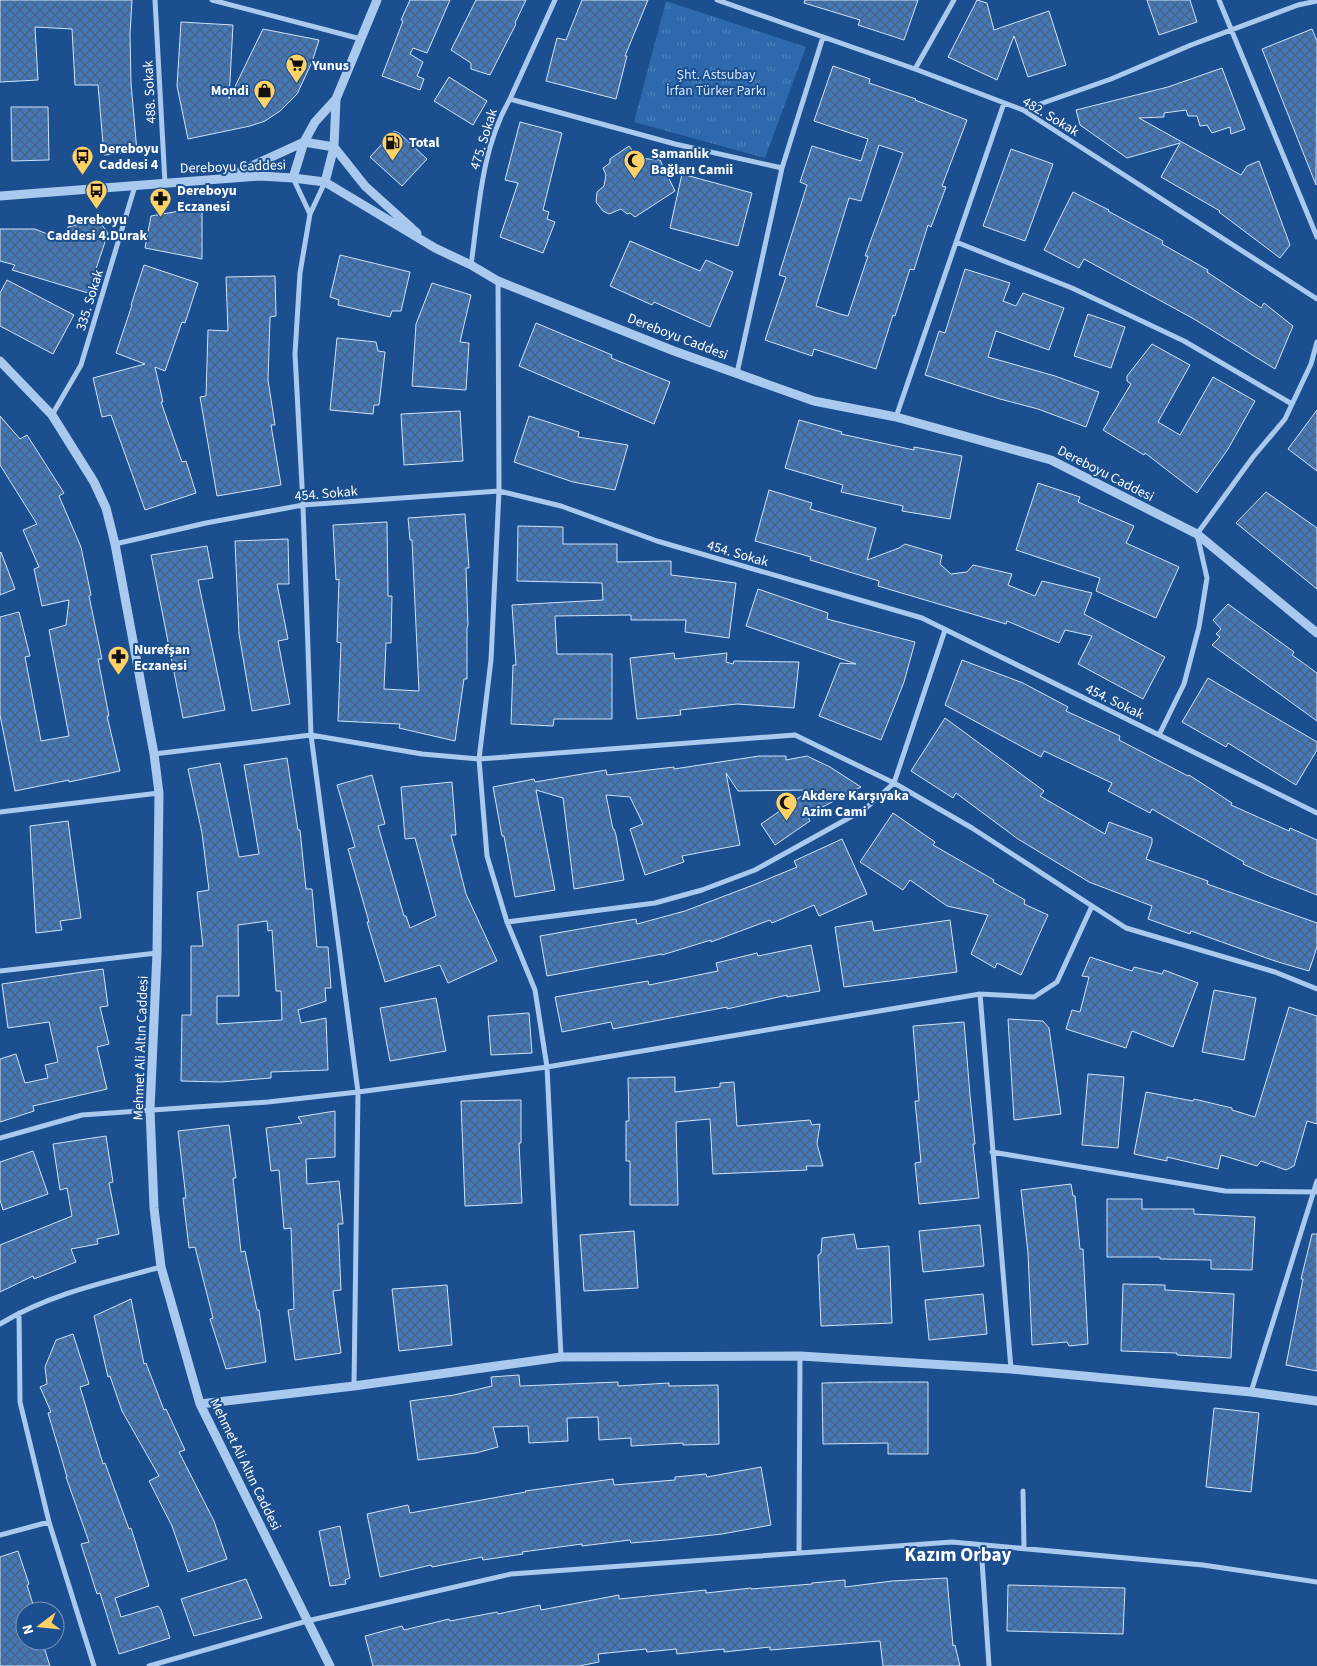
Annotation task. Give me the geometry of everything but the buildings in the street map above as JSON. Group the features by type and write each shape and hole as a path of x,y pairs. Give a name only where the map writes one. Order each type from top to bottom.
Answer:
{"street":[{"name":"488. Sokak","path":"155,0 165,183"},
{"path":"212,0 361,39"},
{"path":"310,214 293,178 304,142 315,122 336,99 377,0"},
{"name":"475. Sokak","path":"471,265 484,166 501,115 554,0"},
{"name":"482. Sokak","path":"717,0 1023,110 1317,299"},
{"path":"915,70 954,0"},
{"path":"1218,0 1317,237"},
{"path":"1023,110 1111,79 1231,30 1298,5 1317,0"},
{"path":"737,373 782,168 823,37"},
{"path":"336,99 334,148 326,182 310,214 300,273 296,354 311,735 358,1092 354,1386"},
{"path":"510,99 675,144 782,168"},
{"path":"896,417 1004,102"},
{"path":"223,180 304,142 334,148 365,186 435,248"},
{"name":"Dereboyu Caddesi","path":"0,196 260,176 326,182 435,248 471,265 498,281 674,351 814,401 896,417 1051,460 1196,534 1317,633"},
{"name":"335. Sokak","path":"52,415 81,365 135,186"},
{"path":"956,242 1072,288 1184,341 1292,404"},
{"path":"498,281 499,491 491,660 479,760 488,856 507,922 535,990 547,1067 561,1357"},
{"path":"1159,735 1184,684 1199,627 1207,578 1196,534 1253,457 1284,419 1311,364 1317,342"},
{"name":"Mehmet Ali Altın Caddesi","path":"0,361 52,415 94,482 106,508 115,544 154,754 159,793 157,953 150,1110 154,1208 161,1267 200,1404 330,1666"},
{"name":"454. Sokak","path":"115,544 206,523 303,504 499,491 561,506 657,542 922,618 1317,813"},
{"path":"507,922 655,903 702,890 755,870 865,809 894,783 945,630"},
{"path":"154,754 311,735 422,754 479,760 795,735 894,783 972,828 1126,928 1275,972 1317,989"},
{"path":"0,812 159,793"},
{"path":"0,1138 82,1115 268,1102 358,1092 547,1067 980,994 1034,997 1057,982 1092,906"},
{"path":"0,971 157,953"},
{"path":"980,994 1011,1369"},
{"path":"992,1152 1225,1191 1315,1192"},
{"path":"1251,1392 1317,1181"},
{"path":"0,1324 19,1313 69,1293 161,1267"},
{"path":"19,1313 20,1402 49,1522 94,1666"},
{"path":"799,1553 800,1356"},
{"path":"200,1404 354,1386 561,1357 800,1356 1011,1369 1251,1392 1317,1401"},
{"path":"1023,1491 1024,1548"},
{"path":"0,1535 49,1522"},
{"path":"149,1666 307,1622 511,1574 799,1553 952,1542 1203,1564 1317,1582"},
{"path":"981,1544 988,1666"}],"green space":[{"name":"Şht. Astsubay İrfan Türker Parkı","path":"666,1 806,47 765,158 634,122"}],"place":[{"name":"Yunus","path":"296,84"},
{"name":"Mondi","path":"265,109"},
{"name":"Total","path":"393,161"},
{"name":"Dereboyu Caddesi 4","path":"83,175"},
{"name":"Samanlık Bağları Camii","path":"635,180"},
{"name":"Dereboyu Caddesi 4.Durak","path":"97,210"},
{"name":"Dereboyu Eczanesi","path":"161,217"},
{"name":"Nurefşan Eczanesi","path":"118,676"},
{"name":"Akdere Karşıyaka Azim Cami","path":"786,822"}],"district":[{"name":"Kazım Orbay","path":"958,1554"}]}
